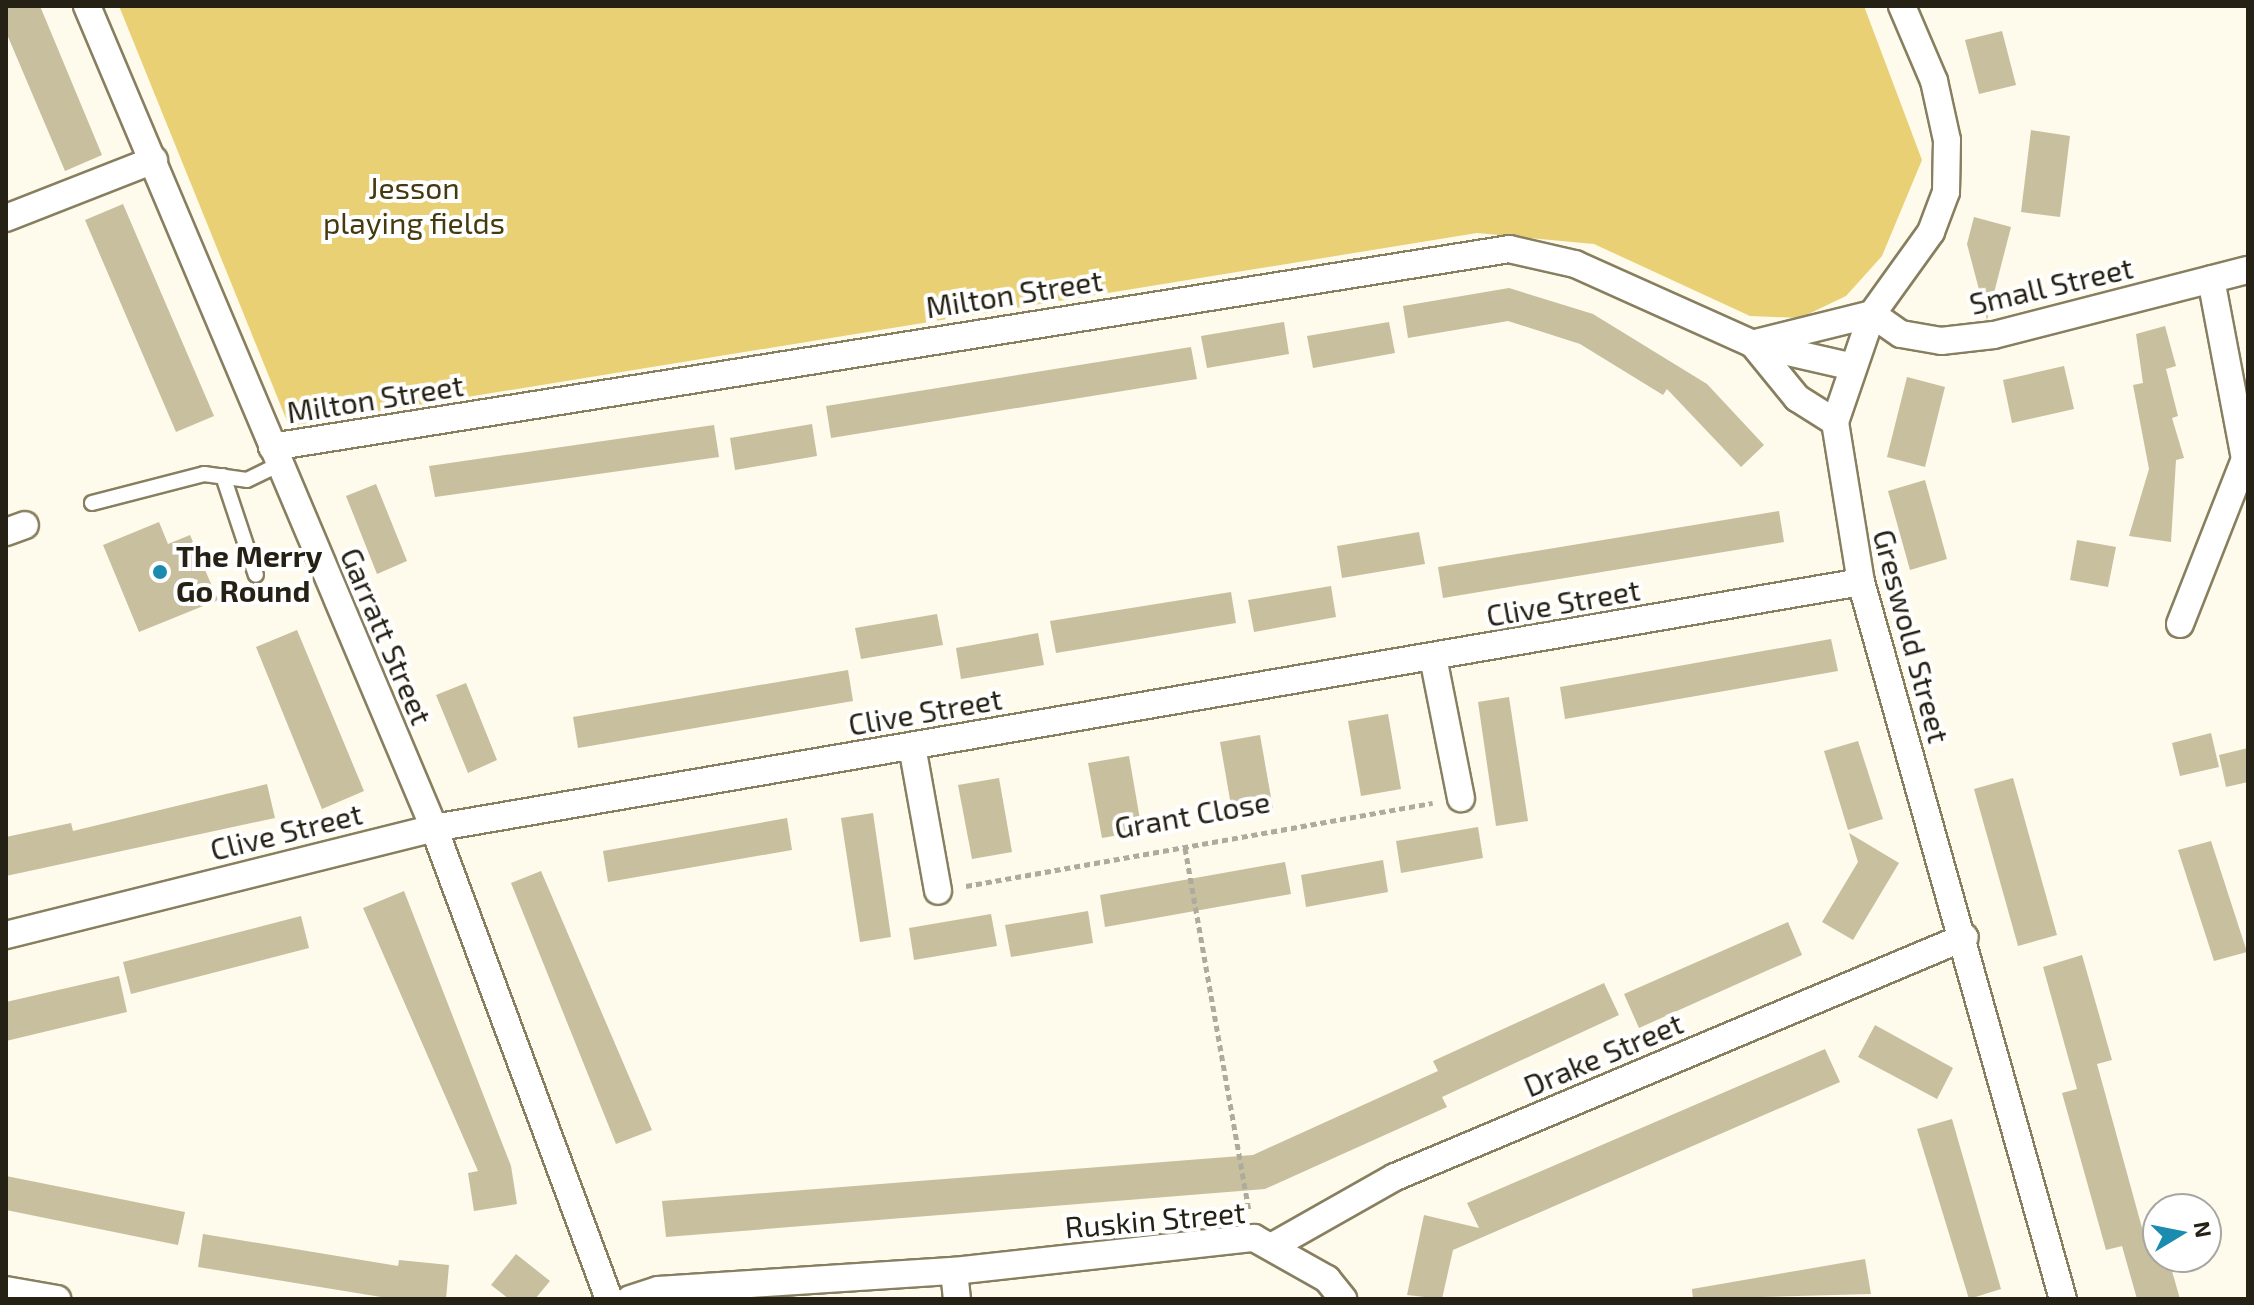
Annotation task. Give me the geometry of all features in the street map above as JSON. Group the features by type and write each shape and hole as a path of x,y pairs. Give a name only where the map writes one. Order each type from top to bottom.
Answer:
{"street":[{"name":"Garratt Street","path":"87,6 434,828 609,1299"},
{"name":"Greswold Street","path":"1902,6 1934,81 1947,140 1946,192 1931,232 1872,314 1849,366 1835,422 1861,582 1965,937 2063,1299"},
{"path":"6,218 154,160"},
{"name":"Milton Street","path":"275,456 1509,249 1575,264 1753,344 1849,366"},
{"name":"Small Street","path":"1872,314 1901,334 1941,341 1994,335 2248,270"},
{"path":"2180,624 2245,459 2211,279"},
{"path":"1753,344 1872,314"},
{"name":"Milton Street","path":"1753,344 1797,398 1835,422"},
{"name":"Clive Street","path":"6,935 434,828 1861,582"},
{"path":"1433,657 1461,798"},
{"path":"912,746 938,891"},
{"name":"Drake Street","path":"1264,1242 1395,1177 1965,937"},
{"name":"Ruskin Street","path":"630,1299 1264,1242 1327,1279 1343,1299"},
{"path":"954,1271 957,1299"},
{"path":"6,1290 57,1299"}],"lane":[{"path":"92,503 204,474 247,480 275,456"},
{"path":"223,476 256,575"}],"path":[{"name":"Grant Close","path":"938,891 1461,798"},
{"path":"1185,848 1264,1242"}],"green space":[{"name":"Jesson playing fields","path":"119,6 1864,6 1922,160 1882,256 1846,296 1800,318 1750,316 1594,244 1477,233 289,426"}],"building":[{"path":"6,6 40,6 102,155 65,171 6,32"},
{"path":"2002,31 2016,85 1979,94 1965,40"},
{"path":"2031,130 2070,136 2060,217 2021,212"},
{"path":"123,204 214,416 176,432 85,220"},
{"path":"1974,217 2011,227 1987,320 1967,244"},
{"path":"1509,288 1593,314 1707,384 1764,445 1741,467 1667,389 1663,395 1580,344 1508,321 1408,338 1403,306"},
{"path":"1284,322 1289,354 1207,368 1201,336"},
{"path":"1389,322 1395,353 1313,368 1307,336"},
{"path":"2165,326 2176,366 2166,369 2178,416 2172,418 2184,458 2176,460 2171,542 2129,536 2149,469 2133,385 2143,383 2136,334"},
{"path":"1191,347 1197,379 831,438 826,406"},
{"path":"2064,366 2074,409 2012,423 2003,380"},
{"path":"1907,377 1945,387 1925,467 1887,457"},
{"path":"812,424 817,456 735,470 730,438"},
{"path":"714,425 719,457 435,497 429,466"},
{"path":"1925,480 1947,559 1910,570 1888,491"},
{"path":"376,484 407,561 377,574 346,496"},
{"path":"1779,511 1784,542 1443,598 1438,567"},
{"name":"The Merry Go Round","path":"159,522 168,544 190,535 218,600 139,632 103,545"},
{"path":"1419,532 1425,564 1342,578 1337,546"},
{"path":"2077,540 2116,547 2108,587 2070,580"},
{"path":"1331,586 1336,617 1254,632 1248,600"},
{"path":"1231,592 1236,623 1056,653 1050,621"},
{"path":"937,614 943,645 861,659 855,628"},
{"path":"297,630 364,791 322,809 256,647"},
{"path":"1038,633 1044,665 961,679 956,648"},
{"path":"1831,639 1838,671 1565,719 1560,687"},
{"path":"848,670 853,701 578,748 573,717"},
{"path":"466,683 497,760 468,773 436,695"},
{"path":"1509,697 1528,821 1496,826 1478,702"},
{"path":"1388,714 1401,789 1361,796 1348,721"},
{"path":"2211,733 2219,767 2180,776 2172,743"},
{"path":"1260,735 1273,809 1233,817 1220,742"},
{"path":"1858,741 1883,819 1848,830 1824,751"},
{"path":"2248,748 2248,782 2226,787 2219,755"},
{"path":"1129,756 1142,831 1102,838 1088,763"},
{"path":"999,778 1012,852 972,859 958,785"},
{"path":"2013,778 2057,935 2018,946 1974,789"},
{"path":"267,784 275,818 6,876 6,837 71,823 73,831"},
{"path":"873,813 891,937 860,942 841,818"},
{"path":"787,818 792,850 608,882 603,851"},
{"path":"1478,827 1483,858 1401,873 1396,841"},
{"path":"1849,833 1899,863 1853,940 1822,922 1858,862"},
{"path":"2211,841 2247,952 2214,961 2178,850"},
{"path":"1383,860 1388,892 1306,907 1301,875"},
{"path":"1285,862 1291,894 1105,927 1100,895"},
{"path":"541,871 652,1130 616,1144 511,883"},
{"path":"404,891 511,1166 517,1204 474,1211 468,1173 478,1171 363,908"},
{"path":"1088,911 1093,943 1011,957 1005,925"},
{"path":"991,914 997,946 914,960 909,928"},
{"path":"301,916 309,948 131,994 123,962"},
{"path":"1788,922 1802,955 1639,1028 1624,994"},
{"path":"2082,955 2112,1060 2097,1064 2142,1228 2142,1273 2173,1273 2180,1299 2137,1299 2122,1246 2106,1250 2062,1093 2077,1089 2043,967"},
{"path":"119,976 127,1012 6,1041 6,1002"},
{"path":"1604,983 1619,1015 1442,1097 1447,1107 1265,1189 666,1237 662,1201 1253,1155 1438,1071 1433,1061"},
{"path":"1875,1025 1953,1068 1937,1099 1858,1057"},
{"path":"1825,1049 1840,1082 1453,1250 1442,1299 1407,1295 1424,1215 1479,1228 1467,1203"},
{"path":"1952,1119 2001,1289 1969,1299 1917,1129"},
{"path":"6,1176 185,1212 178,1245 6,1210"},
{"path":"203,1234 398,1266 399,1260 449,1265 446,1299 381,1297 198,1267"},
{"path":"516,1254 550,1281 535,1299 509,1299 491,1285"},
{"path":"1865,1259 1871,1294 1693,1299 1692,1289"}],"place":[{"name":"The Merry Go Round","path":"160,572"}]}
